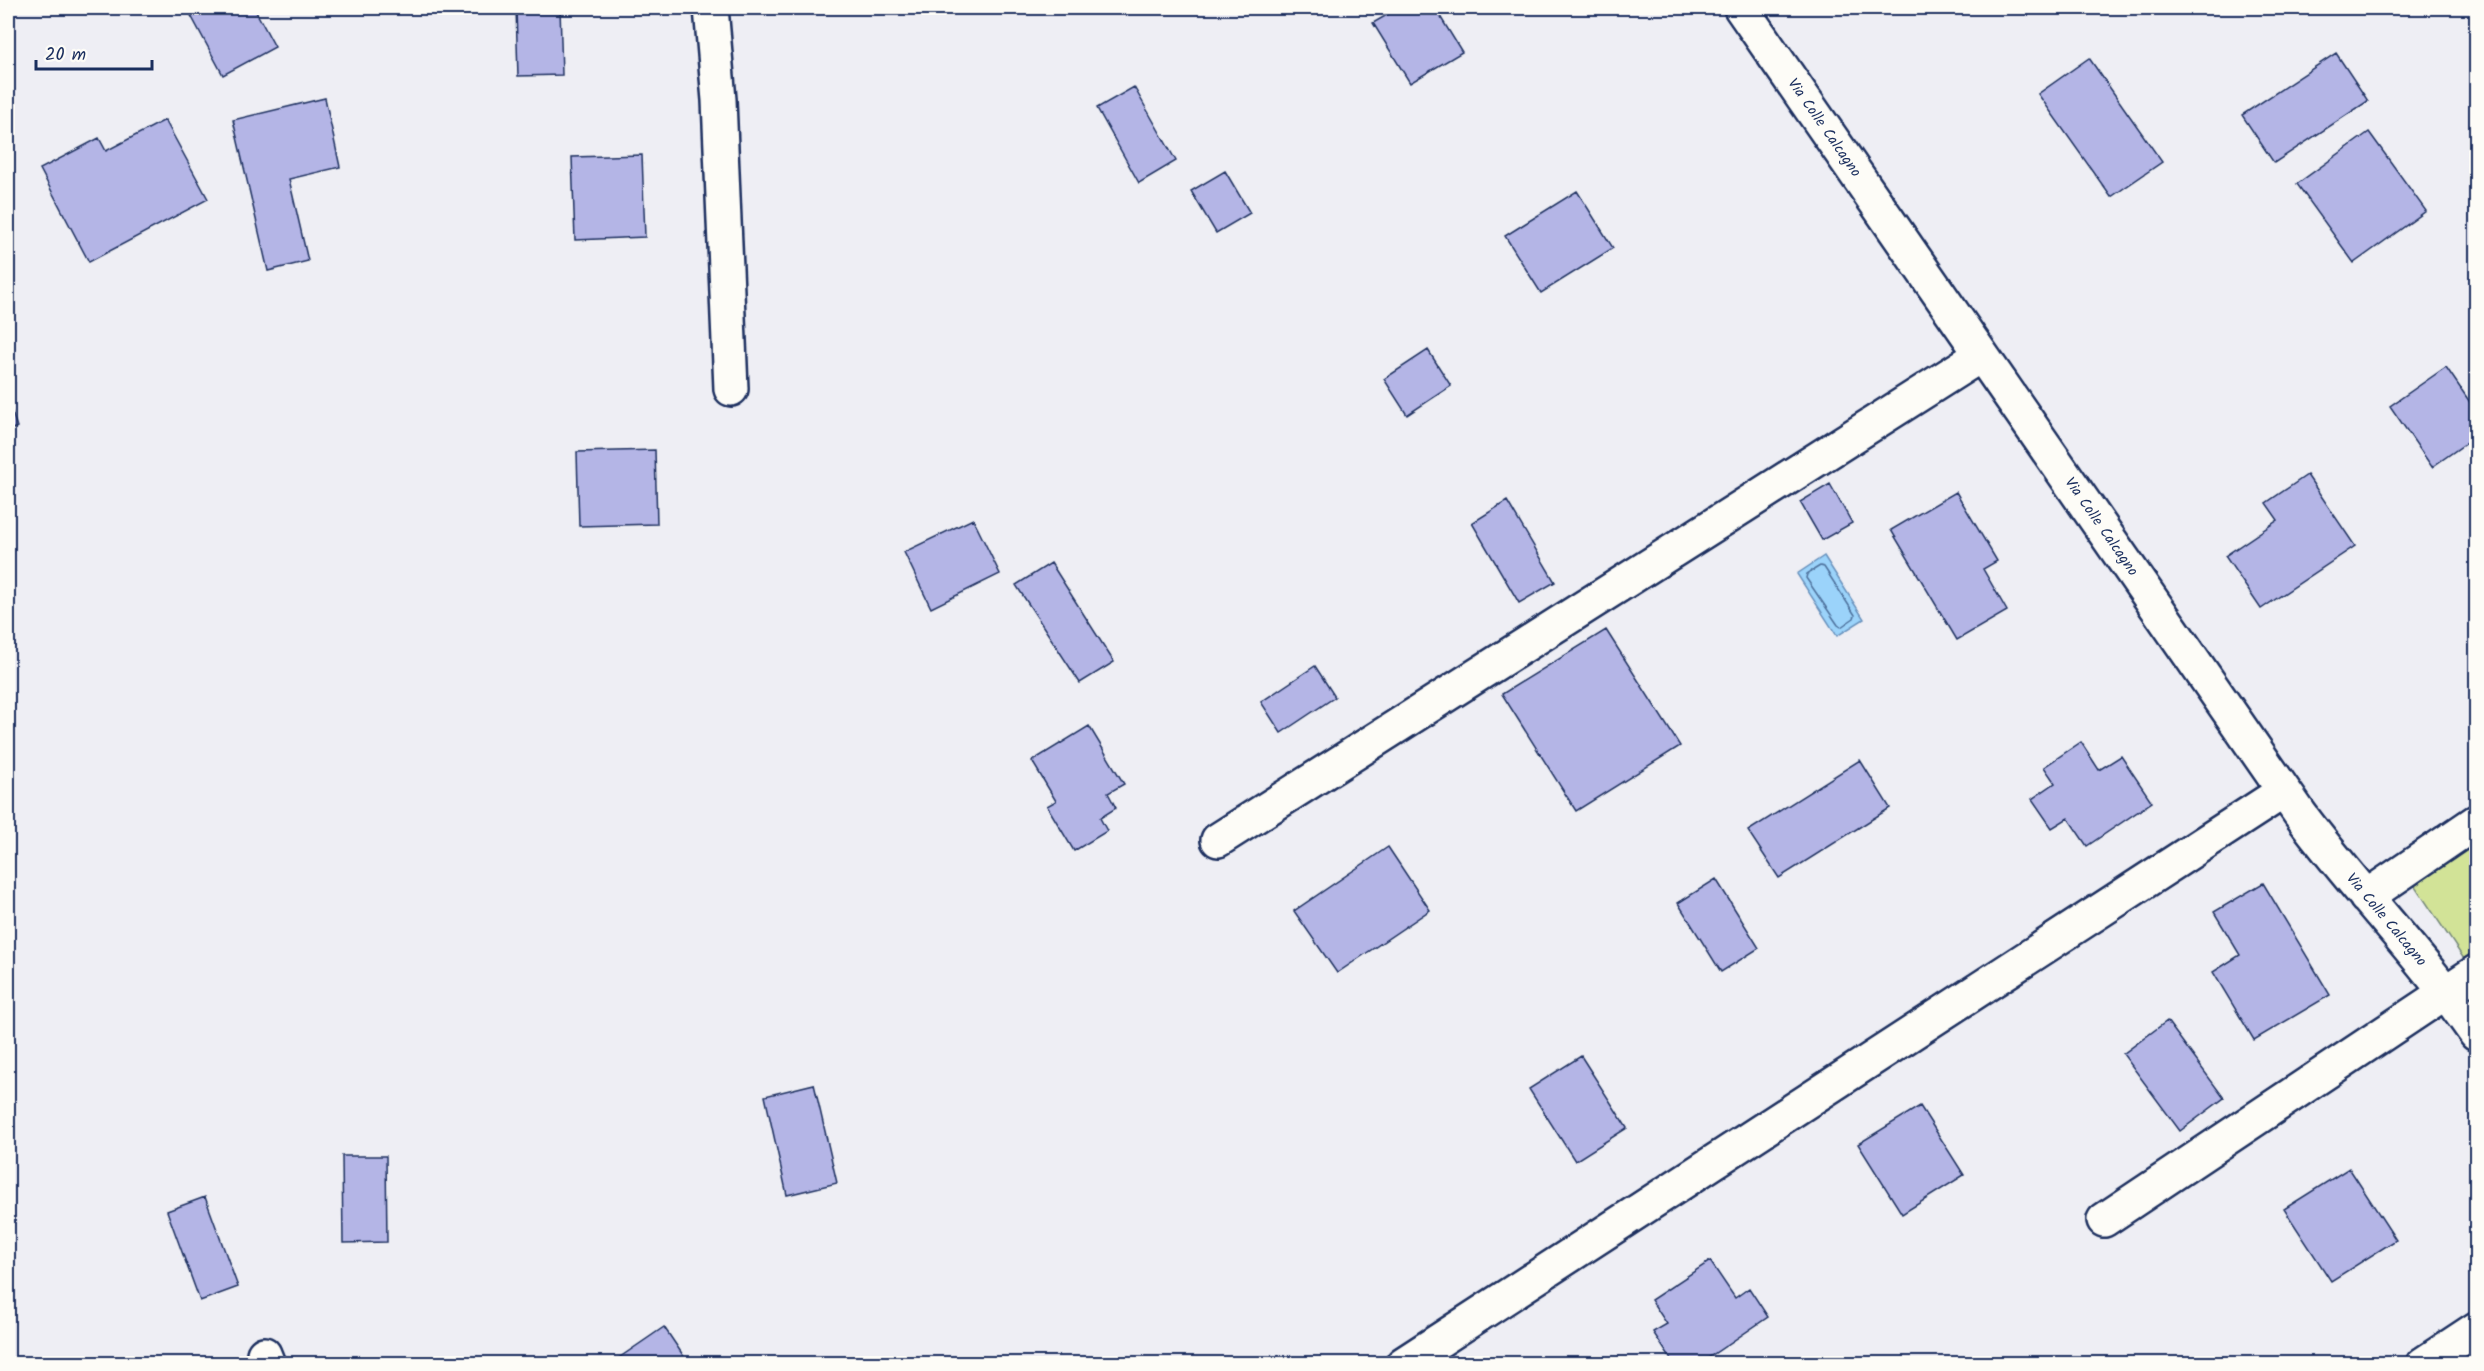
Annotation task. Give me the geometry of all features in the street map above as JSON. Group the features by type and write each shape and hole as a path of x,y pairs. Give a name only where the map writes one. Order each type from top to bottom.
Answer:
{"street":[{"path":"711,8 719,100 731,389"},
{"name":"Via Colle Calcagno","path":"1741,8 2284,791 2323,844 2446,991 2476,1034"},
{"path":"1218,840 1981,355"},
{"path":"1403,1364 2284,791"},
{"path":"2366,897 2476,822"},
{"path":"2104,1220 2476,972"},
{"path":"2423,1364 2476,1329"}],"green space":[{"path":"2476,837 2476,960 2468,965 2411,880"}],"water":[{"path":"1824,556 1864,619 1837,636 1797,574"}],"building":[{"path":"187,8 254,8 275,47 223,75"},
{"path":"516,8 560,8 562,75 518,76"},
{"path":"1399,8 1435,8 1462,52 1410,83 1373,23"},
{"path":"2336,53 2368,101 2274,163 2242,115"},
{"path":"2089,58 2162,162 2111,197 2038,94"},
{"path":"1134,87 1176,161 1139,183 1097,108"},
{"path":"325,98 340,167 289,179 308,261 268,271 233,120"},
{"path":"165,120 208,199 89,262 40,169 99,138 106,151"},
{"path":"2369,132 2426,211 2354,263 2297,184"},
{"path":"642,155 645,237 575,240 572,157"},
{"path":"1225,171 1250,213 1216,233 1191,191"},
{"path":"1577,191 1613,248 1541,293 1505,236"},
{"path":"1428,350 1451,386 1407,415 1384,379"},
{"path":"2446,367 2476,411 2476,436 2432,467 2390,406"},
{"path":"8,401 17,427 8,431"},
{"path":"655,450 657,524 579,526 577,452"},
{"path":"2307,475 2355,546 2261,609 2225,556 2278,520 2266,503"},
{"path":"1830,484 1852,523 1822,540 1800,502"},
{"path":"1956,492 1997,561 1983,569 2007,611 1957,640 1891,530"},
{"path":"1507,501 1555,582 1519,603 1472,523"},
{"path":"973,519 1000,574 931,608 904,552"},
{"path":"1051,563 1114,662 1080,683 1016,585"},
{"path":"1606,630 1680,746 1576,811 1502,694"},
{"path":"1315,666 1335,697 1281,733 1261,702"},
{"path":"1089,726 1124,784 1108,793 1116,808 1100,818 1107,831 1074,851 1047,806 1056,801 1032,761"},
{"path":"2081,742 2099,770 2121,756 2152,802 2087,846 2068,818 2052,828 2032,799 2055,783 2044,767"},
{"path":"1860,760 1890,808 1779,878 1748,831"},
{"path":"1388,847 1430,910 1337,973 1294,911"},
{"path":"1716,879 1759,948 1721,972 1678,903"},
{"path":"2263,883 2330,995 2254,1040 2213,972 2240,955 2214,912"},
{"path":"2167,1021 2224,1098 2180,1131 2123,1054"},
{"path":"1581,1056 1627,1128 1575,1161 1529,1089"},
{"path":"814,1084 837,1183 787,1195 765,1096"},
{"path":"1920,1106 1964,1175 1902,1214 1858,1144"},
{"path":"342,1156 386,1156 387,1242 343,1243"},
{"path":"2349,1168 2396,1240 2331,1281 2284,1209"},
{"path":"205,1197 238,1287 200,1301 167,1211"},
{"path":"1710,1261 1735,1298 1749,1288 1768,1317 1699,1364 1674,1364 1653,1332 1667,1324 1651,1300"},
{"path":"664,1327 689,1364 610,1364"},
{"path":"2476,1347 2476,1364 2451,1364"}]}
